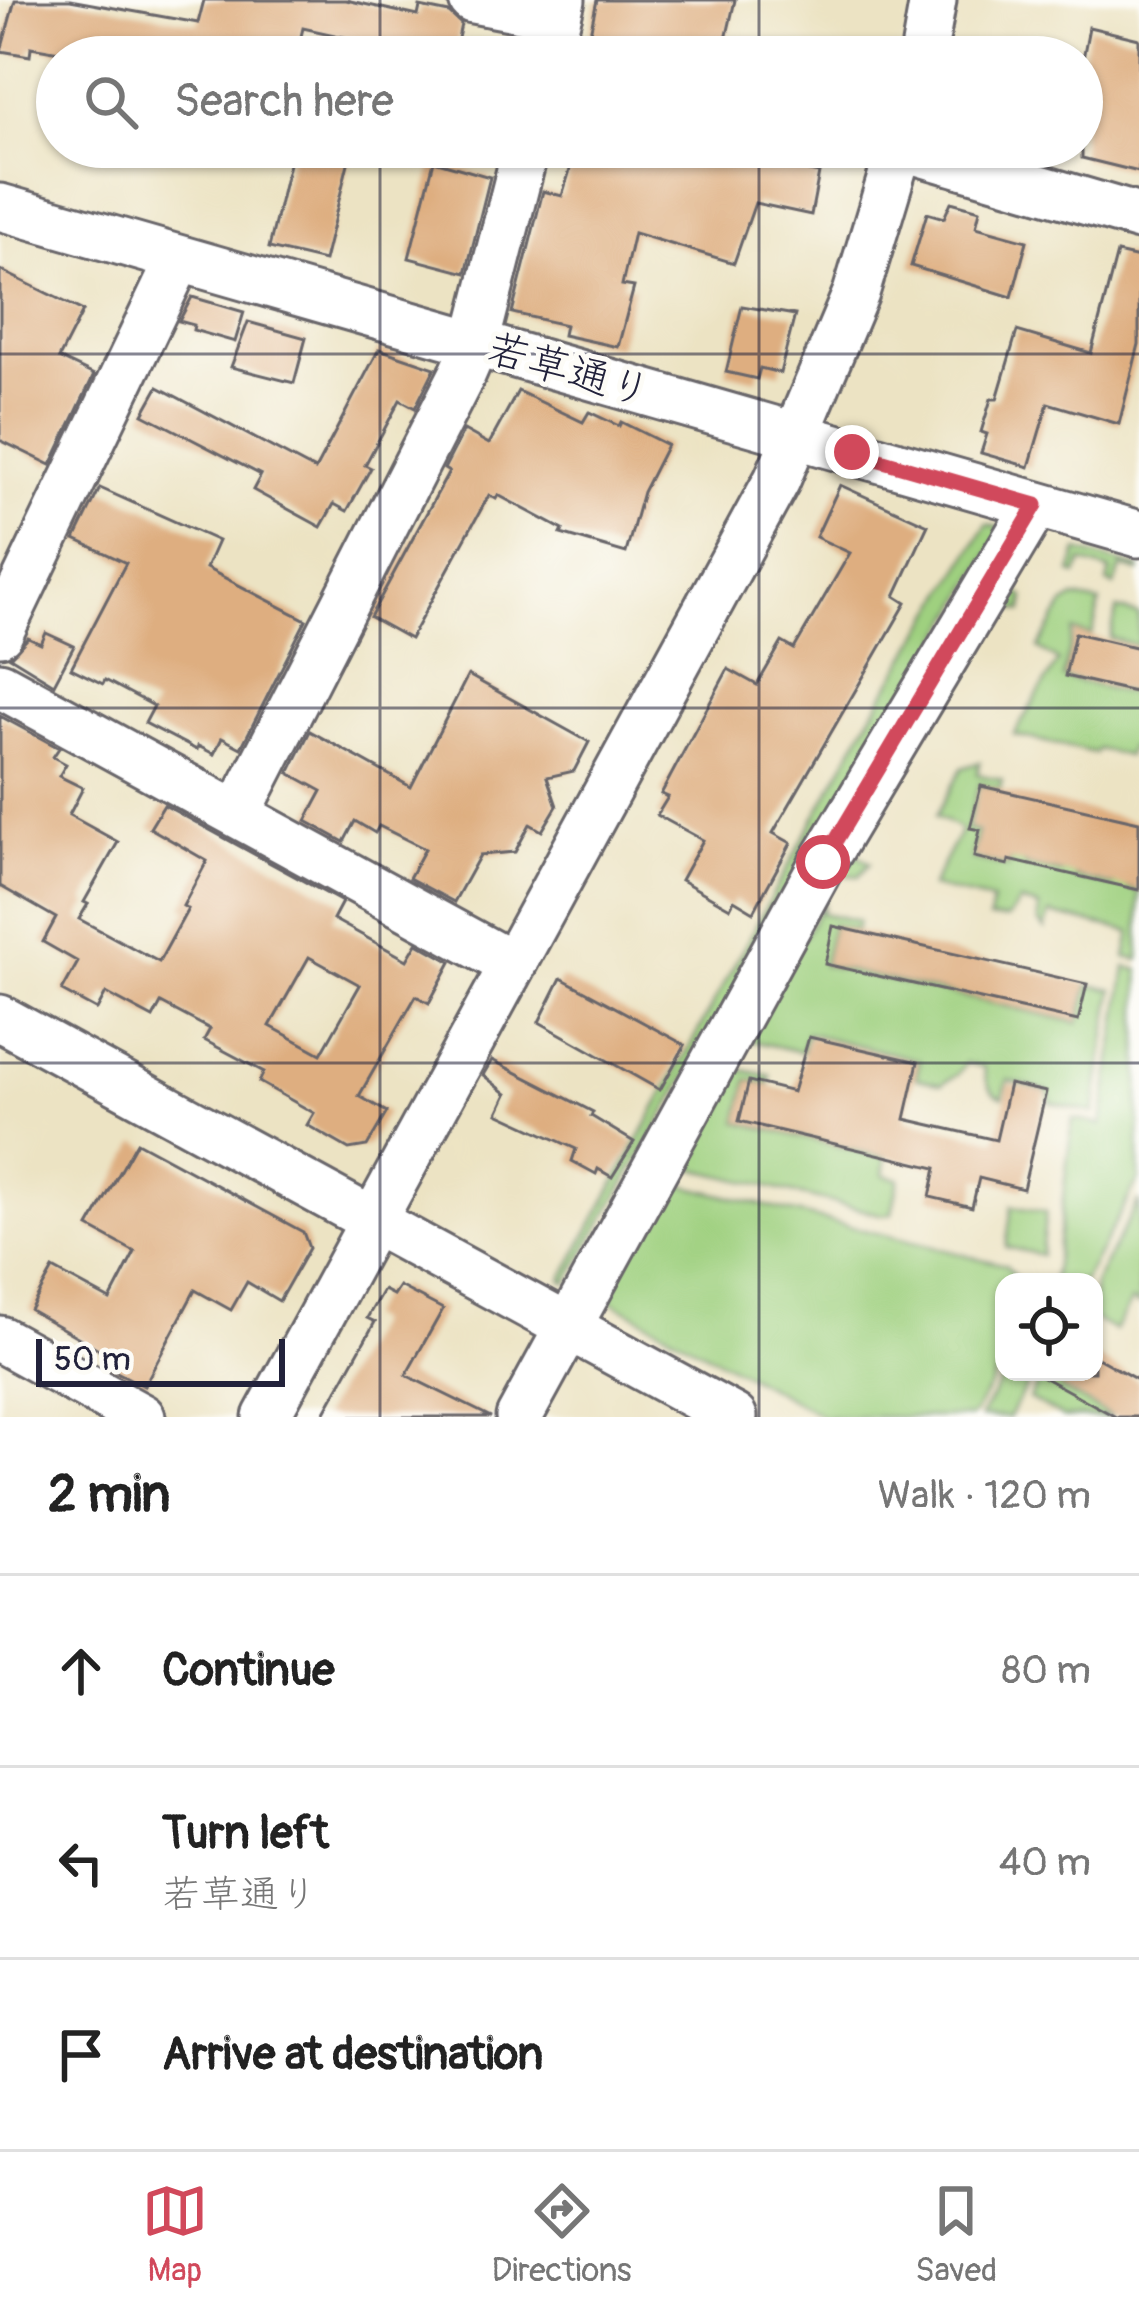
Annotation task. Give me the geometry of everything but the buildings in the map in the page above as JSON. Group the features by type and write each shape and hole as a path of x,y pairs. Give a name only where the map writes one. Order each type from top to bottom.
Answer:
{"street":[{"path":"472,0 556,24"},
{"path":"927,36 933,0"},
{"path":"238,813 476,344 521,168"},
{"path":"266,1417 797,437 856,293 894,168"},
{"path":"972,168 1139,217"},
{"name":"若草通り","path":"0,207 1139,534"},
{"path":"0,633 179,259"},
{"path":"519,1417 823,862 1036,505"},
{"path":"0,685 511,964"},
{"path":"0,1018 734,1417"},
{"path":"0,1339 142,1417"}],"green space":[{"path":"987,524 1004,529 567,1283 562,1280 865,726"},
{"path":"1078,551 1139,568 1139,572 1121,567 1115,586 1107,583 1110,571 1082,562 1077,575 1071,573"},
{"path":"1007,587 1025,597 1023,611 1000,605 852,851 870,863 859,876 844,875 837,868 930,707"},
{"path":"1074,598 1100,603 1092,635 1073,631 1063,678 1139,696 1139,750 1129,748 1127,756 1014,735 1058,661 1038,648 1064,605"},
{"path":"1117,609 1139,615 1139,646 1110,638"},
{"path":"980,762 977,774 1002,780 1000,789 979,784 967,829 978,832 971,859 1008,867 1015,841 1030,845 1025,866 1061,873 1065,852 1081,856 1076,878 1112,886 1118,863 1134,867 1129,889 1139,892 1139,960 1126,957 1131,932 1050,914 1045,929 1039,922 1039,907 1020,902 1007,919 989,919 992,901 931,887 961,830 936,816 962,768"},
{"path":"824,902 822,913 858,921 856,930 832,925 823,965 1079,1023 1089,985 1113,990 1094,1113 1051,1103 1048,1091 1008,1080 1003,1097 989,1086 984,1067 966,1063 941,1084 916,1078 920,1060 807,1033 802,1052 752,1041 747,1034"},
{"path":"1126,967 1139,970 1139,1179 1088,1273 1053,1273 1073,1119 1102,1125"},
{"path":"740,1060 738,1069 771,1076 769,1084 748,1080 738,1122 886,1158 884,1175 899,1179 892,1213 883,1215 674,1164 734,1061"},
{"path":"666,1181 1006,1265 1012,1273 995,1273 995,1376 970,1417 824,1417 601,1296"},
{"path":"1139,1200 1139,1305 1131,1301 1115,1331 1103,1324 1100,1273"},
{"path":"1012,1206 1046,1212 1041,1255 1006,1247"},
{"path":"1001,1381 1029,1381 1009,1417 980,1417"},
{"path":"1039,1381 1065,1381 1061,1389 1112,1417 1063,1417 1029,1399"}],"route":[{"path":"823,862 1036,505 852,452"}]}
